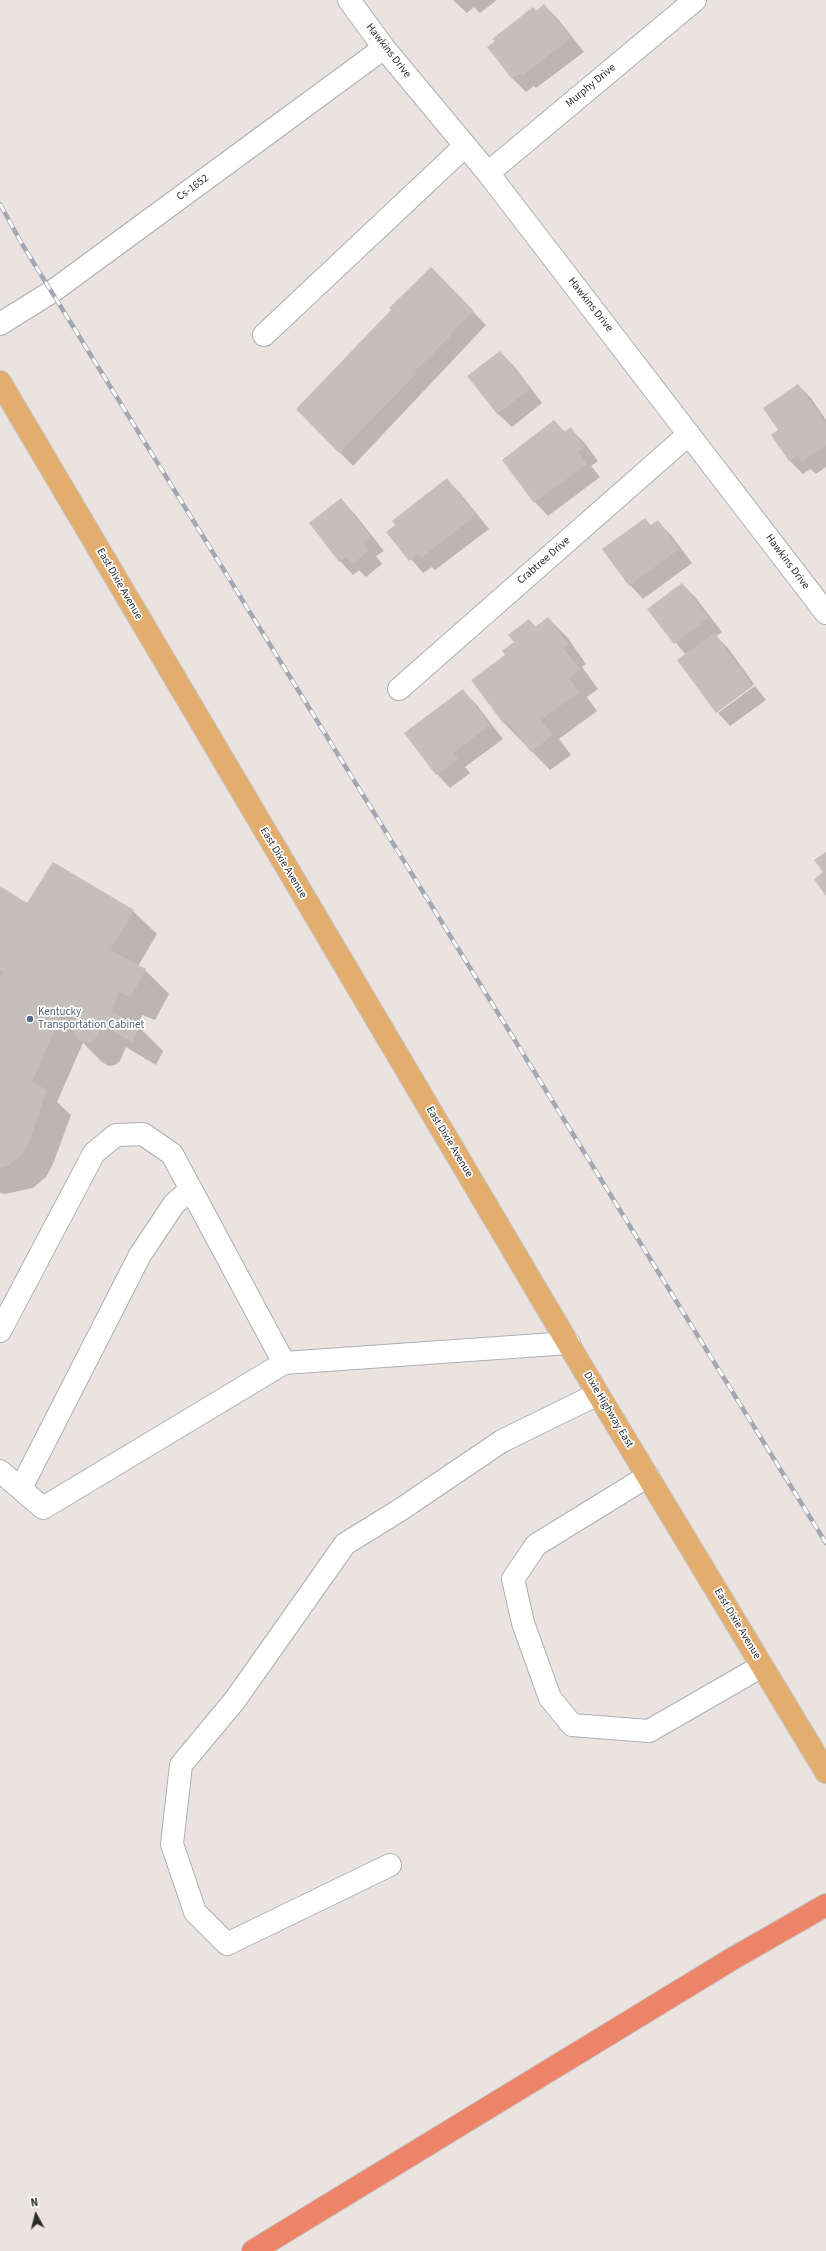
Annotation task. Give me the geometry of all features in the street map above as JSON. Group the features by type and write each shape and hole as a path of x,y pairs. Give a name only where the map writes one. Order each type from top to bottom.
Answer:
{"highway":[{"path":"253,2251 732,1959 826,1905"}],"main road":[{"name":"East Dixie Avenue","path":"0,382 569,1343"},
{"name":"Dixie Highway East","path":"569,1343 648,1476"},
{"name":"East Dixie Avenue","path":"648,1476 826,1772"}],"street":[{"name":"Hawkins Drive","path":"349,0 384,48 488,173 826,613"},
{"name":"Murphy Drive","path":"488,173 695,0"},
{"name":"Cs-1652","path":"0,324 53,291 384,48"},
{"path":"264,335 465,146"},
{"name":"Crabtree Drive","path":"399,689 689,434"},
{"path":"0,1331 94,1153 116,1135 143,1134 172,1154 284,1362"},
{"path":"20,1488 140,1255 174,1204 191,1189"},
{"path":"0,1471 43,1508 284,1362 569,1343"},
{"path":"390,1865 227,1944 195,1912 172,1844 181,1765 235,1700 345,1544 400,1510 502,1441 598,1394"},
{"path":"648,1476 536,1545 513,1579 523,1623 550,1698 572,1725 649,1731 762,1666"}],"building":[{"path":"544,4 571,38 522,76 521,73 512,79 487,47 495,41 492,39 533,7 536,11"},
{"path":"431,267 474,311 451,333 452,335 414,372 416,374 339,453 296,409 391,310 389,308"},
{"path":"500,351 530,389 497,414 467,376"},
{"path":"798,384 826,424 826,445 802,462 797,455 789,461 771,435 778,430 763,408"},
{"path":"554,420 564,432 571,427 585,447 578,452 587,464 534,503 502,460"},
{"path":"447,478 476,515 421,558 418,554 409,561 386,532 395,525 392,521"},
{"path":"341,498 371,537 363,543 369,551 352,564 346,557 339,562 309,523"},
{"path":"645,518 650,526 658,520 679,549 629,586 602,549"},
{"path":"682,583 709,618 674,644 647,609"},
{"path":"548,617 568,644 563,648 580,669 569,678 579,692 541,720 553,735 531,752 506,720 503,723 471,680 505,655 502,651 514,642 508,635 529,619 535,627"},
{"path":"714,633 753,686 716,713 677,660"},
{"path":"463,689 490,725 453,753 458,759 436,775 404,733"},
{"path":"826,852 826,896 814,879 823,872 814,860"},
{"name":"Kentucky Transportation Cabinet","path":"53,862 134,910 110,950 146,969 131,997 118,992 112,1012 140,1026 132,1042 102,1024 97,1037 91,1042 84,1042 77,1039 72,1026 79,1014 65,1006 32,1082 47,1090 30,1140 23,1154 9,1165 0,1168 0,979 4,972 0,969 0,886 27,903"}],"railway":[{"path":"0,204 22,244 826,1543"}],"place":[{"name":"Kentucky Transportation Cabinet","path":"30,1019"}]}
